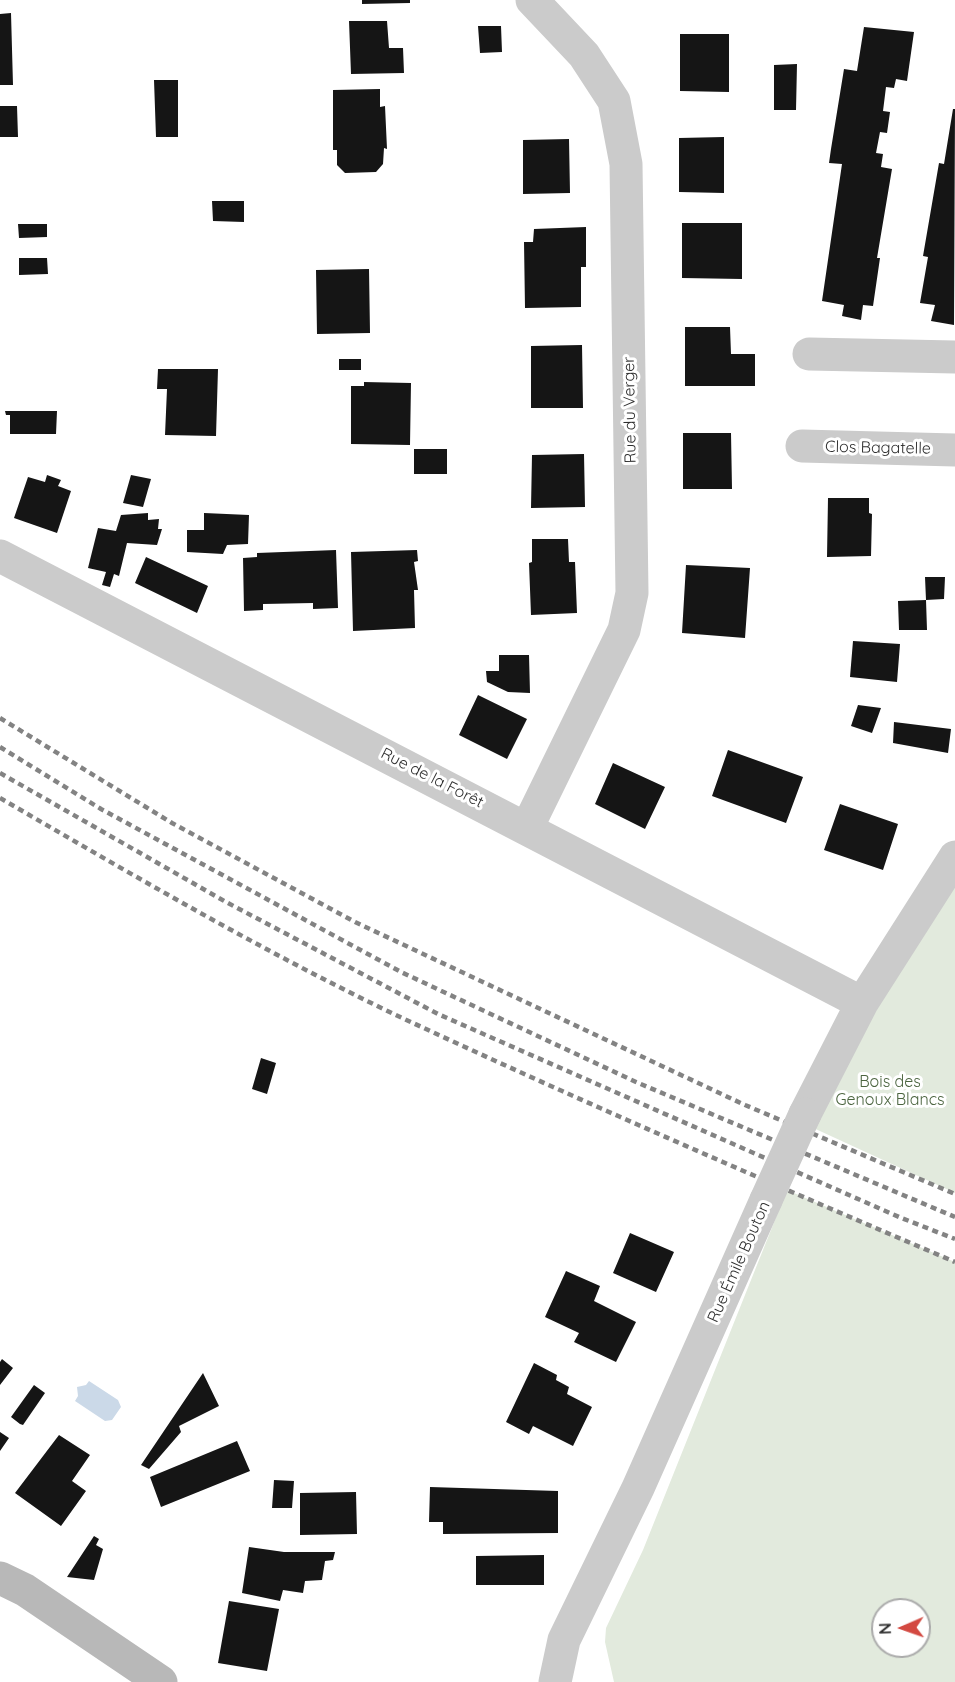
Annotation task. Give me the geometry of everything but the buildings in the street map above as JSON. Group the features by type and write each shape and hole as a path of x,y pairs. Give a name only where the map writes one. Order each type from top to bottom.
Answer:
{"main road":[{"path":"0,1578 25,1590 161,1682"}],"street":[{"name":"Rue du Verger","path":"527,828 624,630 632,593 626,164 614,101 584,55 532,0"},
{"path":"809,354 955,357"},
{"name":"Clos Bagatelle","path":"802,446 955,450"},
{"name":"Rue de la Forêt","path":"0,556 862,1003"},
{"name":"Rue Émile Bouton","path":"555,1682 564,1640 638,1488 805,1114 862,1003 955,857"}],"green space":[{"name":"Bois des Genoux Blancs","path":"955,857 955,1193 809,1126"},
{"path":"787,1190 955,1262 955,1682 614,1682 605,1642 606,1628 643,1550"}],"water":[{"path":"89,1381 118,1400 121,1407 112,1420 105,1421 75,1401 78,1396 77,1387 86,1385"}],"railway":[{"path":"0,718 172,823 355,922 745,1105 955,1194"},
{"path":"0,747 101,809 401,972 636,1082 955,1217"},
{"path":"0,773 226,902 438,1014 899,1217 955,1239"},
{"path":"0,798 247,938 398,1016 606,1111 955,1262"}]}
